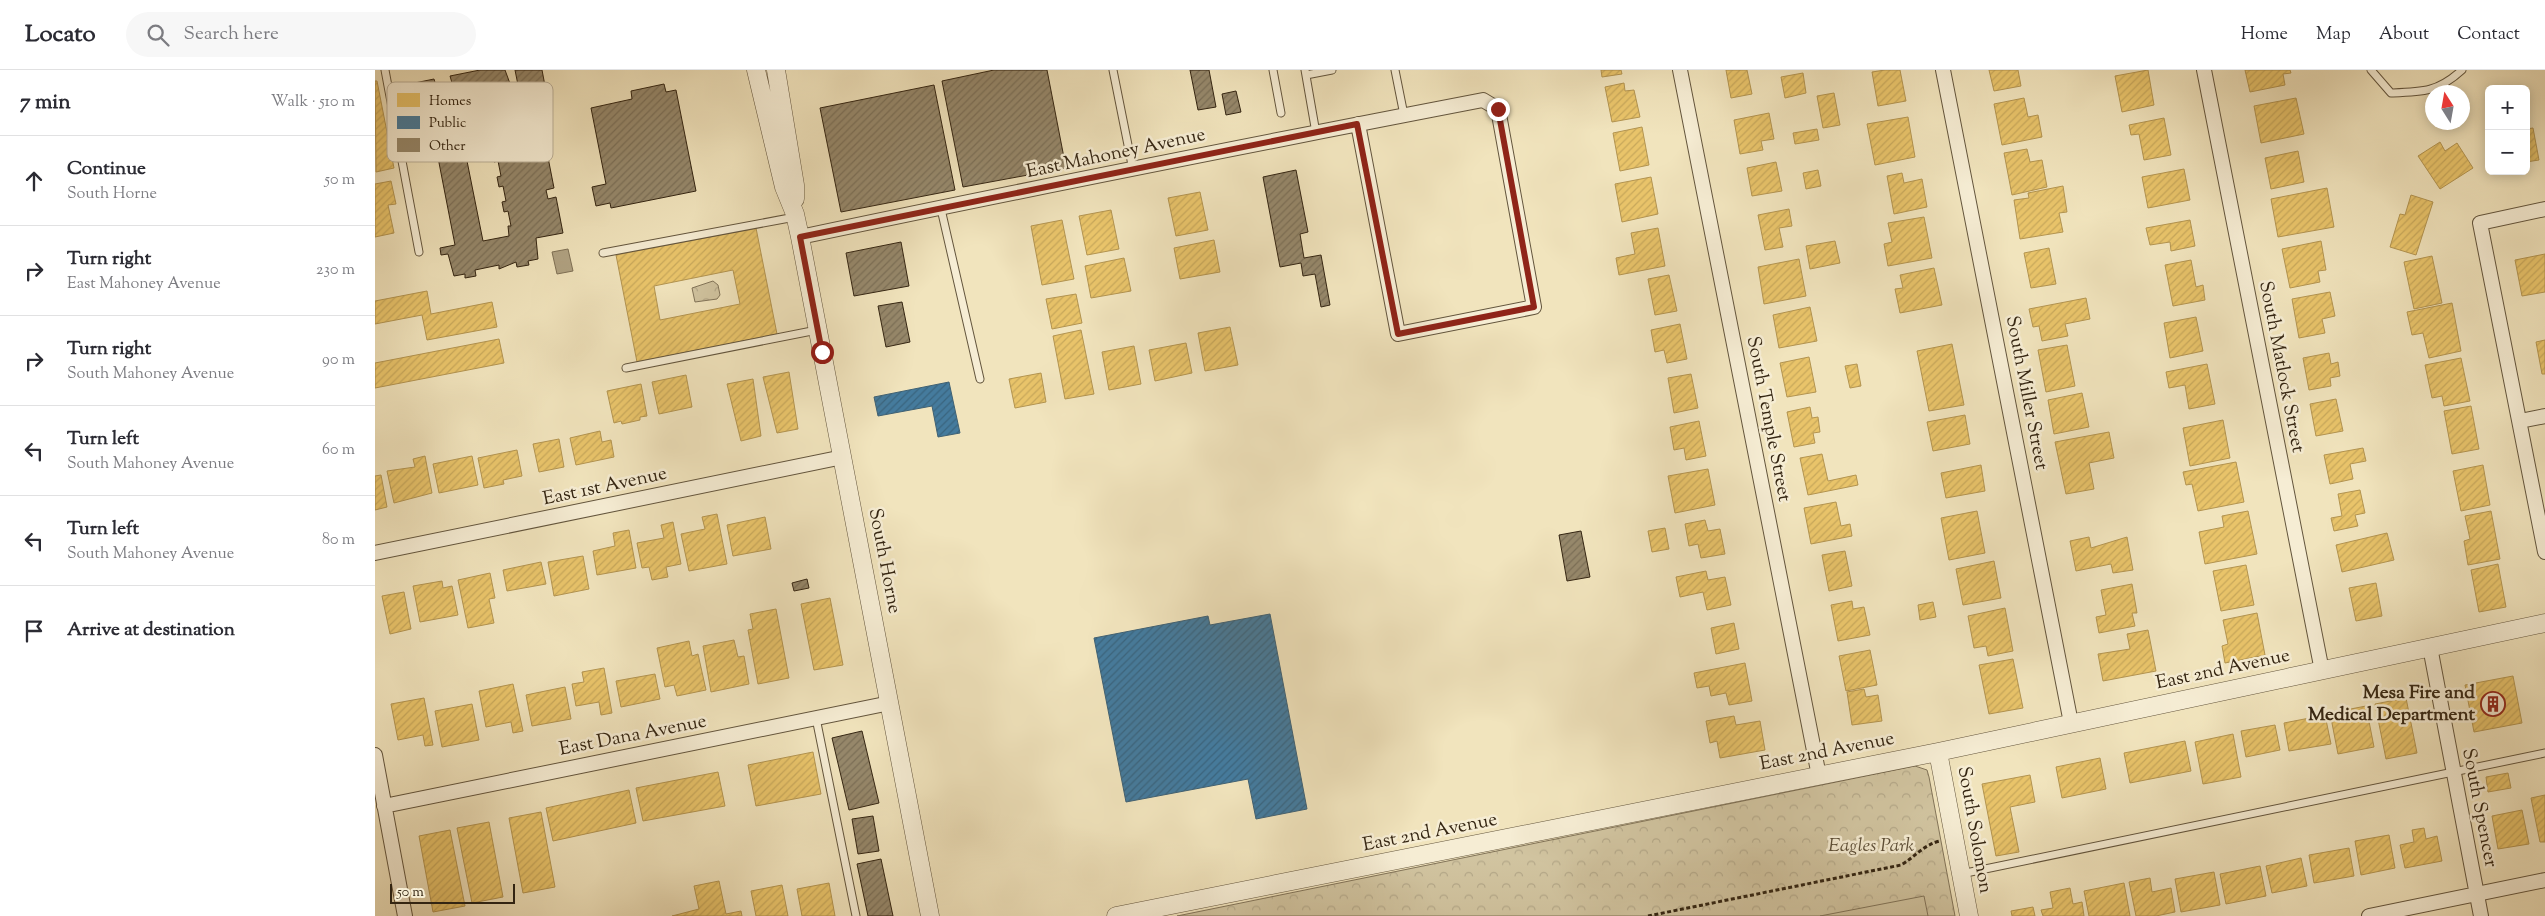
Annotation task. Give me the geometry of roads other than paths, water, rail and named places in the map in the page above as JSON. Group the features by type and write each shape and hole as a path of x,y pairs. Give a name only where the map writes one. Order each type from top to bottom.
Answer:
{"street":[{"name":"South Horne","path":"756,70 784,187 795,216 800,237 930,916"},
{"name":"South Horne","path":"776,70 795,185 795,216"},
{"name":"South Temple Street","path":"1680,70 1819,776"},
{"name":"South Miller Street","path":"1943,70 2071,723"},
{"name":"South Matlock Street","path":"2204,70 2322,671"},
{"name":"East Mahoney Avenue","path":"800,237 1357,124 1483,100 1498,109 1534,307 1398,334 1357,124"},
{"path":"2545,209 2480,223 2545,552"},
{"path":"2520,421 2545,416"},
{"name":"East 1st Avenue","path":"375,553 843,457"},
{"name":"East 2nd Avenue","path":"1116,916 1939,752 2545,623"},
{"name":"South Spencer","path":"2430,647 2481,916"},
{"name":"East Dana Avenue","path":"384,806 890,704"},
{"name":"South Solomon","path":"1939,752 1969,916"},
{"path":"375,755 405,916"},
{"path":"2369,916 2545,880"}],"lane":[{"path":"1113,70 1133,170"},
{"path":"1273,70 1281,113"},
{"path":"1316,133 1305,72 1332,70"},
{"path":"1395,70 1404,115"},
{"path":"2371,70 2391,93 2422,92 2447,84 2462,70"},
{"path":"402,162 419,252"},
{"path":"941,209 981,379"},
{"path":"603,253 795,216"},
{"path":"626,368 818,330"},
{"path":"817,718 856,916"},
{"path":"1961,874 2545,753"}],"place":[{"name":"Mesa Fire and Medical Department","path":"2493,704"}],"park label":[{"name":"Eagles Park","path":"1871,846"}]}
